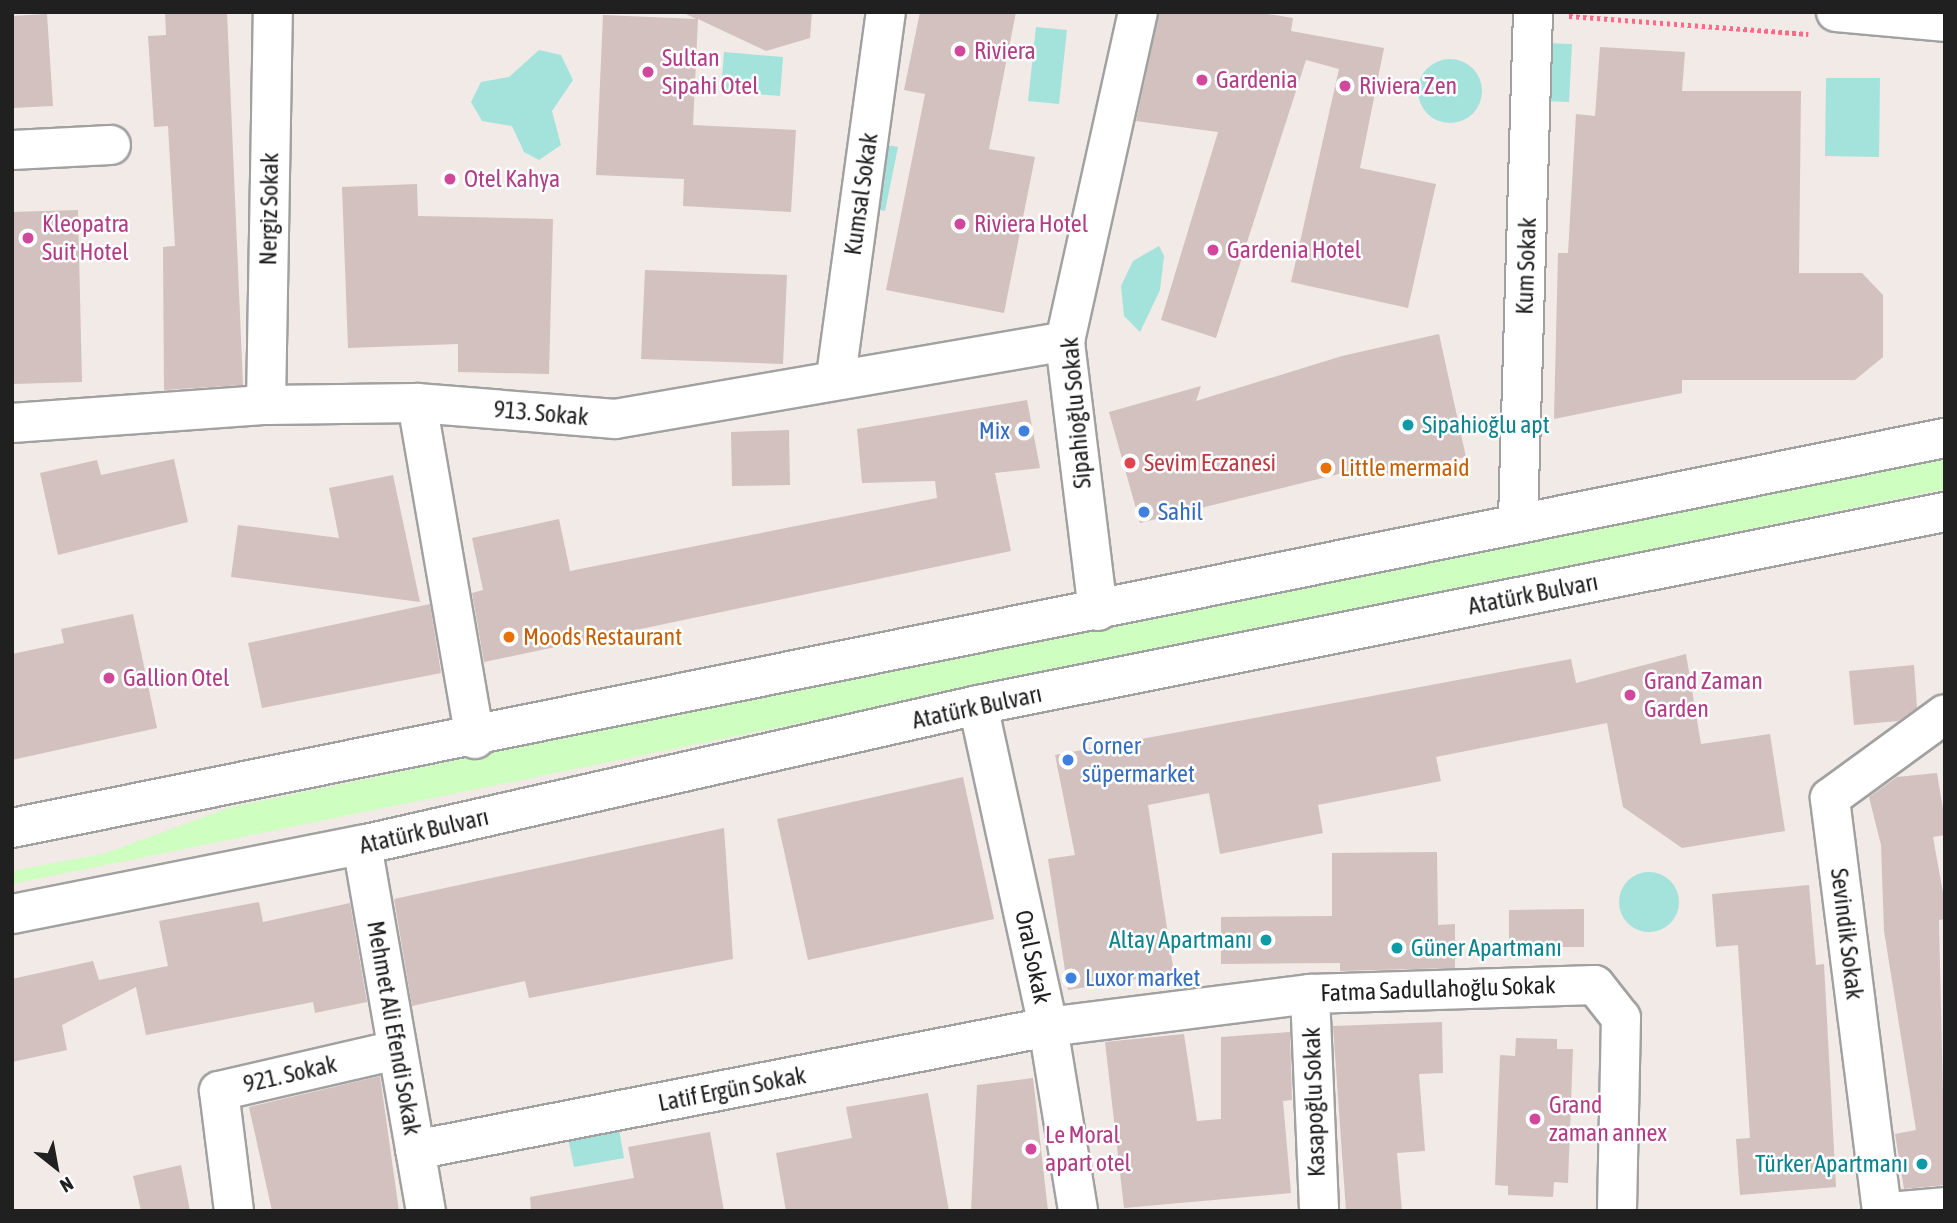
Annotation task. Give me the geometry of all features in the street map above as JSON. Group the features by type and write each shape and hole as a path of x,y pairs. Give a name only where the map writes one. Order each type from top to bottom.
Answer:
{"street":[{"name":"Nergiz Sokak","path":"266,405 273,12"},
{"name":"Kumsal Sokak","path":"836,376 886,12"},
{"name":"Sipahioğlu Sokak","path":"1098,611 1065,341 1138,12"},
{"name":"Kum Sokak","path":"1518,520 1533,13"},
{"path":"1824,23 1945,22"},
{"path":"12,150 111,145"},
{"name":"913. Sokak","path":"12,423 266,405 417,403 615,419 836,376 1065,341"},
{"path":"417,403 475,739"},
{"path":"12,828 475,739 1098,611 1518,520 1945,438"},
{"name":"Atatürk Bulvarı","path":"12,914 362,845 978,705 1945,512"},
{"name":"Oral Sokak","path":"978,705 1048,1027 1079,1211"},
{"name":"Sevindik Sokak","path":"1882,1211 1830,798 1945,714"},
{"name":"Mehmet Ali Efendi Sokak","path":"362,845 426,1211"},
{"name":"Fatma Sadullahoğlu Sokak","path":"1048,1027 1310,994 1521,983 1604,991 1621,1018 1617,1211"},
{"name":"Kasapoğlu Sokak","path":"1310,994 1319,1211"},
{"name":"Latif Ergün Sokak","path":"415,1150 1048,1027"},
{"name":"921. Sokak","path":"234,1211 219,1091 397,1050"},
{"path":"1900,1211 1945,1207"}],"path":[{"path":"1533,13 1824,23"}],"green space":[{"path":"1945,451 1945,489 12,884 12,871 106,853 231,807"}],"water":[{"path":"1036,27 1067,30 1059,104 1028,101"},
{"path":"1546,43 1572,44 1569,102 1544,101"},
{"path":"539,50 561,55 573,80 552,111 561,145 539,160 524,152 512,126 482,121 471,102 481,82 509,77"},
{"path":"724,52 783,57 780,96 721,91"},
{"path":"1444,59 1456,59 1473,68 1480,79 1480,103 1473,114 1456,123 1444,123 1432,118 1423,109 1418,97 1418,85 1423,73 1432,64"},
{"path":"1826,78 1880,78 1879,157 1825,156"},
{"path":"871,142 898,147 885,211 858,206"},
{"path":"1159,246 1164,256 1160,290 1140,332 1124,316 1121,286 1133,261"},
{"path":"1649,872 1666,877 1674,885 1679,902 1674,919 1666,927 1649,932 1632,927 1624,919 1619,902 1624,885 1632,877"},
{"path":"617,1118 624,1158 574,1167 566,1128"}],"building":[{"path":"165,12 227,12 243,385 164,390 163,247 175,246 168,126 154,127 148,36 166,35"},
{"name":"Sultan Sipahi Otel","path":"682,12 812,12 810,38 766,51 698,19 693,125 796,130 791,212 683,206 684,179 596,175 603,15 696,19"},
{"name":"Riviera Hotel","path":"920,12 1016,12 989,149 1035,157 1004,313 886,290 925,94 904,90"},
{"path":"1159,12 1255,12 1293,18 1291,31 1384,48 1360,168 1436,184 1408,308 1291,282 1339,69 1306,60 1216,338 1161,320 1218,132 1136,121"},
{"path":"47,14 53,106 12,108 12,16"},
{"path":"1600,47 1685,52 1682,91 1801,91 1799,273 1862,273 1883,295 1883,357 1855,380 1682,380 1682,393 1554,419 1558,253 1568,253 1576,114 1595,116"},
{"path":"417,184 418,216 553,219 549,374 458,372 458,344 348,348 342,187"},
{"path":"78,210 82,382 12,384 12,212"},
{"path":"645,270 787,275 783,364 641,359"},
{"path":"1439,334 1466,457 1369,478 1367,467 1140,523 1109,412 1201,386 1196,401 1342,356"},
{"path":"1027,400 1040,468 995,473 1011,551 484,662 472,593 483,590 472,538 559,519 570,571 937,498 935,481 862,483 857,429"},
{"path":"789,430 790,485 732,486 731,432"},
{"path":"174,459 188,522 58,555 40,473 97,460 101,475"},
{"path":"393,475 420,602 231,577 238,525 339,538 329,488"},
{"path":"430,604 441,673 262,708 248,643"},
{"path":"133,614 157,728 12,760 12,654 64,643 61,629"},
{"path":"1686,654 1701,744 1770,734 1785,831 1682,848 1623,807 1607,723 1436,757 1441,781 1318,805 1323,833 1220,854 1209,793 1148,805 1174,973 1068,990 1048,859 1075,855 1055,755 1571,659 1576,683"},
{"path":"1914,665 1917,708 1898,721 1854,725 1849,671"},
{"path":"1937,773 1945,821 1945,835 1933,837 1945,904 1945,919 1939,920 1945,1185 1904,1189 1895,1134 1916,1130 1884,931 1881,845 1869,797 1897,777"},
{"path":"963,777 994,919 808,960 777,819"},
{"path":"724,828 733,959 529,998 525,981 412,1006 394,899"},
{"path":"1437,852 1438,925 1455,924 1455,968 1340,971 1340,963 1221,964 1221,917 1332,916 1332,853"},
{"path":"1809,885 1816,965 1824,964 1836,1187 1740,1195 1736,1139 1750,1138 1738,945 1716,947 1712,894"},
{"path":"259,902 263,922 350,903 367,1002 315,1013 313,1002 146,1035 136,987 62,1025 67,1050 12,1062 12,979 93,961 99,980 168,966 159,921"},
{"path":"1584,909 1584,947 1509,947 1509,910"},
{"path":"1442,1022 1443,1073 1419,1074 1425,1151 1397,1153 1402,1211 1346,1211 1333,1026"},
{"path":"1290,1032 1292,1100 1283,1101 1291,1193 1124,1208 1105,1042 1184,1034 1197,1121 1221,1119 1221,1037"},
{"path":"1516,1038 1557,1039 1557,1049 1573,1049 1568,1183 1554,1182 1553,1197 1508,1195 1508,1186 1495,1185 1500,1055 1515,1056"},
{"path":"380,1076 399,1211 272,1211 249,1107"},
{"path":"1033,1078 1048,1211 971,1211 977,1085"},
{"path":"928,1093 949,1211 786,1211 776,1153 852,1138 846,1107"},
{"path":"710,1132 724,1211 531,1211 530,1197 634,1178 628,1147"},
{"path":"181,1165 190,1211 141,1211 133,1176"}],"place":[{"name":"Riviera","path":"960,51"},
{"name":"Sultan Sipahi Otel","path":"648,72"},
{"name":"Gardenia","path":"1202,80"},
{"name":"Riviera Zen","path":"1345,86"},
{"name":"Otel Kahya","path":"450,179"},
{"name":"Riviera Hotel","path":"960,224"},
{"name":"Kleopatra Suit Hotel","path":"28,238"},
{"name":"Gardenia Hotel","path":"1213,250"},
{"name":"Sipahioğlu apt","path":"1408,425"},
{"name":"Mix","path":"1024,431"},
{"name":"Sevim Eczanesi","path":"1130,463"},
{"name":"Little mermaid","path":"1326,468"},
{"name":"Sahil","path":"1144,512"},
{"name":"Moods Restaurant","path":"509,637"},
{"name":"Gallion Otel","path":"109,678"},
{"name":"Grand Zaman Garden","path":"1630,695"},
{"name":"Corner süpermarket","path":"1068,760"},
{"name":"Altay Apartmanı","path":"1266,940"},
{"name":"Güner Apartmanı","path":"1397,948"},
{"name":"Luxor market","path":"1071,978"},
{"name":"Grand zaman annex","path":"1535,1119"},
{"name":"Le Moral apart otel","path":"1031,1149"},
{"name":"Türker Apartmanı","path":"1922,1164"}]}
